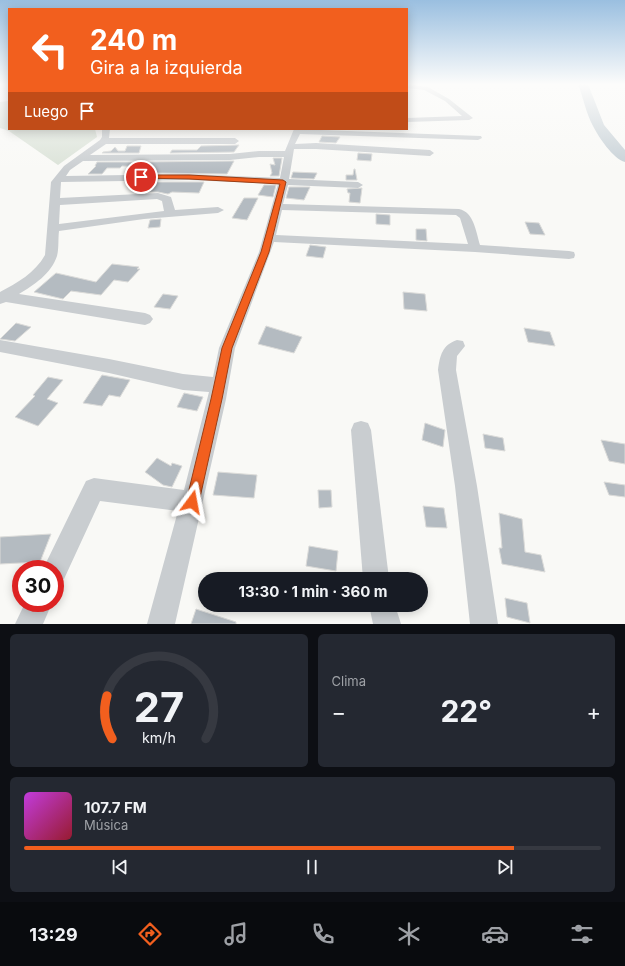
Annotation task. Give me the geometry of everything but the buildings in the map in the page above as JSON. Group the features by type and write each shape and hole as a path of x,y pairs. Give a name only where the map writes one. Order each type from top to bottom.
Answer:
{"street":[{"path":"408,120 468,118 464,113"},
{"path":"2,298 35,276 47,264 51,255 58,179 67,168 104,141 107,130"},
{"path":"161,624 192,502 227,348 265,252 290,151 298,130 478,138"},
{"path":"104,141 235,141"},
{"path":"80,158 230,157 290,151 316,146 430,153"},
{"path":"58,179 189,177 358,185"},
{"path":"55,202 158,196 167,199 170,213"},
{"path":"276,207 459,212 464,216 475,248"},
{"path":"53,228 170,213 218,210"},
{"path":"268,238 475,248 569,255"},
{"path":"2,298 145,319"},
{"path":"0,346 109,366 183,382 219,385"},
{"path":"457,346 448,353 447,370 466,486 484,624"},
{"path":"361,430 375,572"},
{"path":"60,560 94,489 192,502"},
{"path":"29,624 35,612"},
{"path":"384,612 387,624"}],"shaded area":[{"path":"0,113 8,113 8,130 95,130 97,137 58,165 9,131 0,128"}],"waterway":[{"path":"594,113 598,125 613,146 625,158"}],"route":[{"path":"141,177 189,177 283,182 265,252 227,348 217,399 192,502"}]}
